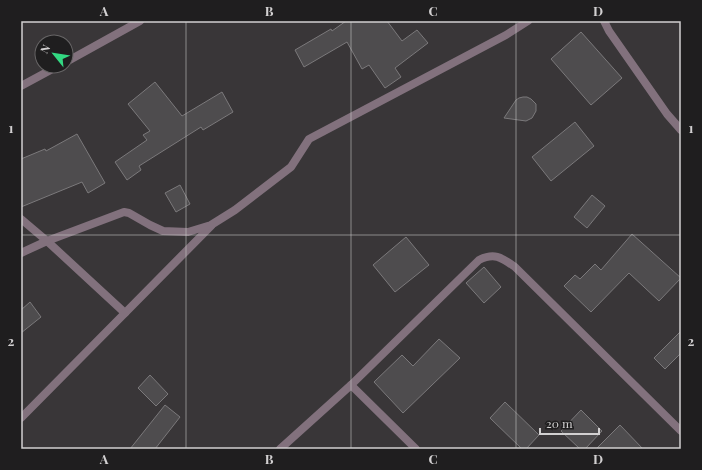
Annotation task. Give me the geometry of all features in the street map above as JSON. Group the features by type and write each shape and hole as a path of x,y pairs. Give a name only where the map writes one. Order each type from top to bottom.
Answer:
{"street":[{"path":"74,58 140,21"},
{"path":"21,418 211,225 235,210 291,167 309,139 506,35 528,21"},
{"path":"604,21 609,31 667,114 681,130"},
{"path":"21,86 43,74"},
{"path":"21,253 47,241 124,212 129,213 164,231 188,232 211,225"},
{"path":"21,219 125,313"},
{"path":"280,449 352,385 479,260 487,256 500,257 515,267 681,431"},
{"path":"352,385 416,449"}],"building":[{"path":"346,21 387,21 402,41 417,30 428,43 395,68 401,77 385,88 369,65 362,69 347,42 304,67 295,50 331,29 332,31"},
{"path":"581,32 622,78 591,105 551,59"},
{"path":"155,82 182,116 222,92 233,112 203,130 201,127 139,166 141,170 127,180 115,162 147,140 143,135 150,131 128,104"},
{"path":"523,97 531,99 536,104 536,111 532,118 526,121 504,118 516,100"},
{"path":"575,122 594,146 551,181 532,157"},
{"path":"77,134 105,183 88,193 82,182 21,207 21,159 45,149 46,151"},
{"path":"180,185 190,204 176,212 165,193"},
{"path":"592,195 605,206 587,228 574,217"},
{"path":"632,234 681,278 659,301 629,273 591,312 564,286 575,275 580,279 595,264 601,270"},
{"path":"406,237 429,265 395,292 373,265"},
{"path":"484,267 501,287 484,303 466,283"},
{"path":"30,302 41,317 21,333 21,310"},
{"path":"681,331 681,353 665,369 654,358"},
{"path":"439,339 460,358 403,413 374,382 402,355 413,366"},
{"path":"150,375 168,394 156,406 138,388"},
{"path":"505,402 539,435 526,449 522,449 490,418"},
{"path":"165,405 180,417 155,449 130,449"},
{"path":"581,410 602,431 585,449 580,449 561,431"},
{"path":"620,425 643,449 596,449"}]}
